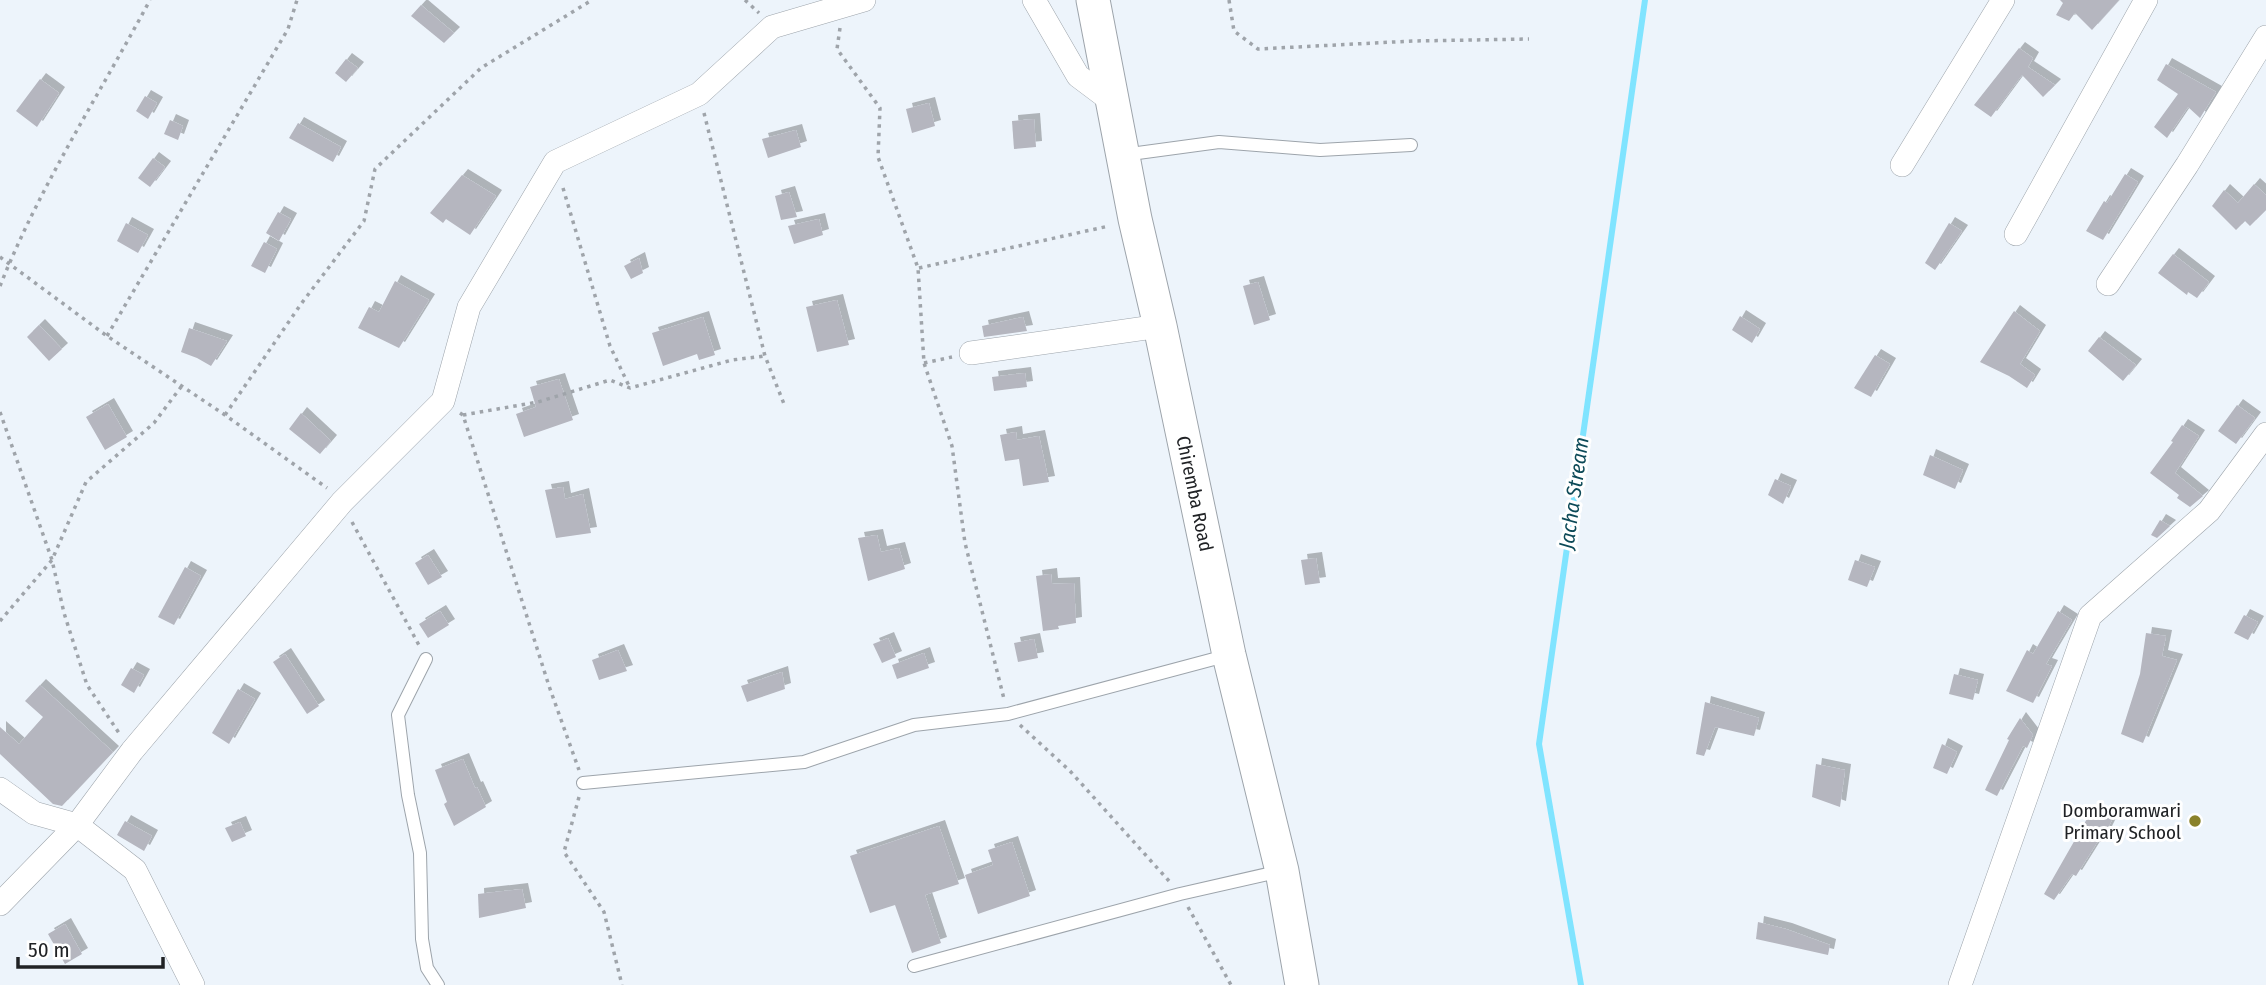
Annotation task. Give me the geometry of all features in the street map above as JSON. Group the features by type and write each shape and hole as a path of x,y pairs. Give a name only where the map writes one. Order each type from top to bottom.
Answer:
{"main road":[{"name":"Chiremba Road","path":"1093,0 1110,100 1135,219 1229,655 1282,870 1302,985"}],"street":[{"path":"1034,0 1078,76 1110,100"},
{"path":"1902,165 2003,0"},
{"path":"2016,234 2146,0"},
{"path":"0,904 77,825 132,751 342,502 443,401 469,307 555,162 699,94 772,27 853,3"},
{"path":"2108,284 2187,165 2266,37"},
{"path":"971,353 1160,327"},
{"path":"1960,985 2090,616 2209,511 2266,434"},
{"path":"0,789 34,813 77,825 135,870 193,985"}],"lane":[{"path":"1122,155 1219,142 1320,150 1411,145"},
{"path":"583,783 804,762 914,725 1008,714 1229,655"},
{"path":"426,659 398,715 408,795 421,853 422,939 427,968 438,985"},
{"path":"914,966 1180,894 1282,870"}],"path":[{"path":"0,286 21,236 84,116 150,0"},
{"path":"107,336 288,29 297,0"},
{"path":"225,415 301,304 364,221 375,169 481,68 592,0"},
{"path":"1229,0 1234,31 1258,48 1529,39"},
{"path":"853,3 837,49 880,108 878,157 918,268 924,363 951,446 965,543 1008,714 1070,771 1180,894 1231,985"},
{"path":"699,94 765,356 783,404"},
{"path":"555,162 610,346 630,388"},
{"path":"918,268 1088,232 1135,219"},
{"path":"0,257 107,336 330,490 342,502 426,659"},
{"path":"924,363 971,353"},
{"path":"463,415 538,402 610,380 630,388 732,360 765,356"},
{"path":"0,621 52,560 86,482 154,423 181,387"},
{"path":"443,401 463,415 583,783 564,852 604,912 622,985"},
{"path":"0,412 52,560 64,613 87,685 132,751"}],"building":[{"path":"2060,0 2119,0 2092,30 2075,13 2069,21 2056,15 2063,3"},
{"path":"421,5 454,33 444,43 411,16"},
{"path":"2019,48 2033,58 2028,67 2055,85 2043,97 2022,75 1991,117 1974,105"},
{"path":"346,59 358,68 346,82 335,73"},
{"path":"2166,64 2216,92 2200,118 2188,107 2167,138 2154,127 2178,94 2157,80"},
{"path":"40,79 59,93 37,127 16,111"},
{"path":"145,96 157,103 148,119 136,111"},
{"path":"929,103 935,126 912,133 906,109"},
{"path":"1034,119 1036,147 1014,149 1012,121"},
{"path":"170,120 183,126 178,140 164,134"},
{"path":"298,123 341,147 333,162 289,138"},
{"path":"796,130 801,147 768,158 762,139"},
{"path":"153,158 165,167 150,187 138,178"},
{"path":"2125,174 2138,182 2103,240 2086,231"},
{"path":"462,175 496,196 470,235 446,219 443,223 430,213"},
{"path":"2254,184 2266,195 2266,210 2250,226 2245,221 2236,230 2212,206 2224,190 2238,203"},
{"path":"789,192 797,217 781,220 775,196"},
{"path":"278,212 291,219 279,241 266,233"},
{"path":"819,219 823,235 794,244 788,226"},
{"path":"126,223 148,235 138,253 117,241"},
{"path":"1949,223 1962,231 1935,270 1925,263"},
{"path":"264,242 277,249 265,273 251,266"},
{"path":"2173,254 2209,282 2197,298 2188,292 2187,295 2158,273"},
{"path":"639,258 643,273 631,279 624,266"},
{"path":"395,281 429,300 399,348 358,328 369,307 379,312"},
{"path":"1258,282 1270,320 1254,325 1243,286"},
{"path":"837,300 849,345 817,352 806,307"},
{"path":"2014,311 2040,331 2020,364 2035,375 2027,388 1980,362"},
{"path":"1740,316 1760,329 1752,343 1732,330"},
{"path":"703,317 715,355 699,360 697,354 663,366 652,333"},
{"path":"1023,317 1027,331 984,337 982,326"},
{"path":"39,325 62,349 49,361 27,337"},
{"path":"189,328 227,341 211,366 181,352"},
{"path":"2099,337 2136,365 2123,381 2088,351"},
{"path":"1875,355 1890,364 1871,397 1854,388"},
{"path":"1025,373 1027,387 994,391 992,377"},
{"path":"559,379 573,420 524,437 516,414 536,407 530,387"},
{"path":"108,404 127,437 105,450 86,417"},
{"path":"2237,405 2255,418 2236,444 2218,431"},
{"path":"301,413 331,441 320,454 289,429"},
{"path":"2182,425 2199,436 2175,473 2203,496 2190,507 2150,473"},
{"path":"1016,432 1017,440 1039,436 1049,482 1023,486 1019,459 1005,461 1000,435"},
{"path":"1930,455 1963,470 1955,489 1923,475"},
{"path":"1775,479 1791,486 1783,504 1768,495"},
{"path":"563,487 565,499 583,494 591,533 556,538 545,490"},
{"path":"2160,520 2170,526 2157,538 2151,535"},
{"path":"877,535 881,552 899,548 905,569 868,581 858,538"},
{"path":"428,555 442,577 428,585 415,563"},
{"path":"1316,558 1320,583 1305,585 1301,560"},
{"path":"1855,560 1875,567 1867,587 1848,580"},
{"path":"185,567 201,576 174,625 158,617"},
{"path":"1051,574 1052,584 1074,583 1076,623 1043,631 1036,576"},
{"path":"440,611 449,625 428,638 419,624"},
{"path":"2058,611 2072,620 2046,664 2052,666 2033,703 2006,691 2027,650 2033,654"},
{"path":"2244,615 2258,622 2248,640 2234,633"},
{"path":"2146,633 2166,636 2162,656 2177,660 2143,743 2121,734 2140,674"},
{"path":"888,638 896,657 882,663 873,644"},
{"path":"1034,639 1038,658 1018,662 1014,643"},
{"path":"618,650 627,671 599,680 592,660"},
{"path":"924,653 929,668 897,679 892,665"},
{"path":"285,654 319,706 307,714 273,662"},
{"path":"131,668 144,675 134,693 121,685"},
{"path":"782,672 785,689 747,702 741,686"},
{"path":"1954,674 1978,680 1973,700 1949,694"},
{"path":"40,685 113,752 62,806 53,804 0,754 0,727 19,744 43,717 25,701"},
{"path":"238,689 255,699 229,744 212,733"},
{"path":"1705,702 1759,718 1754,736 1715,727 1704,756 1696,754"},
{"path":"2020,718 2033,735 2027,748 2023,746 1997,796 1985,790 2009,740 2007,739"},
{"path":"1942,744 1957,752 1947,774 1933,768"},
{"path":"463,759 486,807 454,826 444,804 447,802 435,770"},
{"path":"1816,764 1845,770 1840,807 1812,797"},
{"path":"2092,810 2112,820 2101,842 2098,841 2076,876 2072,874 2054,900 2044,894"},
{"path":"125,821 152,836 144,851 117,835"},
{"path":"240,822 246,836 232,842 225,828"},
{"path":"939,826 959,884 925,895 941,943 912,953 895,905 870,913 850,856"},
{"path":"1012,842 1030,896 978,914 965,875 993,865 988,850"},
{"path":"522,889 526,908 479,918 478,894"},
{"path":"1758,922 1830,945 1828,955 1756,939"},
{"path":"65,924 82,954 65,964 48,934"}],"waterway":[{"name":"Jacha Stream","path":"1581,985 1539,744 1645,0"}],"place":[{"name":"Domboramwari Primary School","path":"2195,821"}]}
